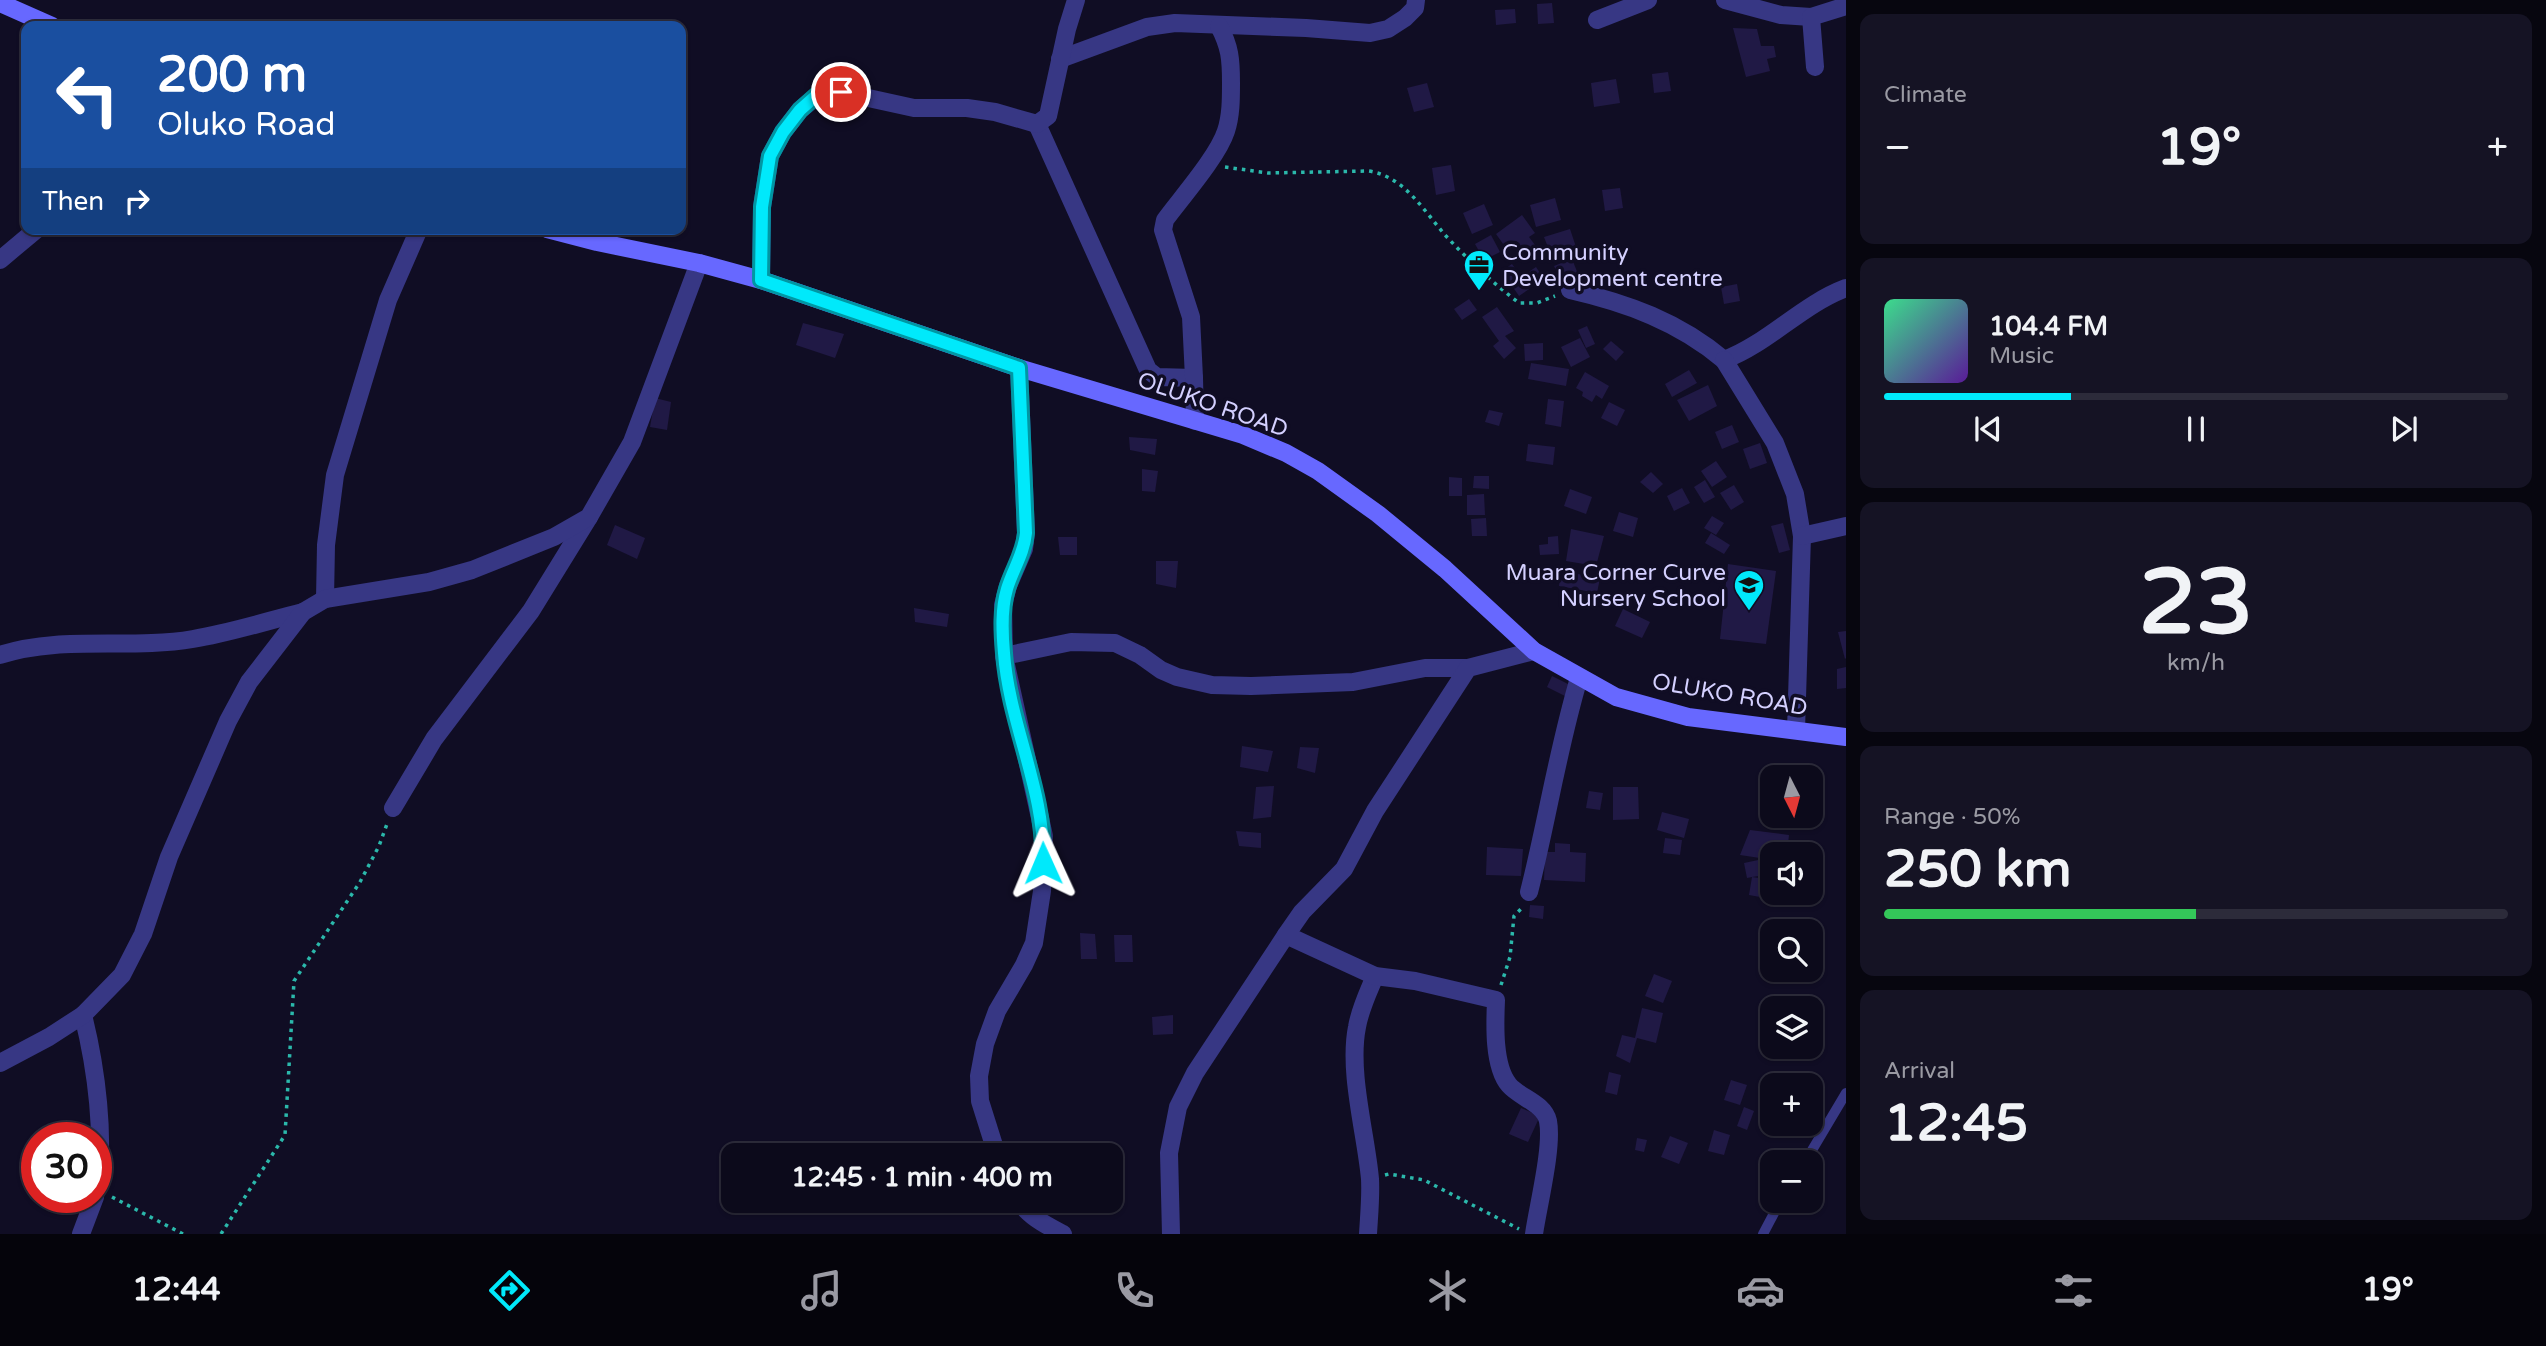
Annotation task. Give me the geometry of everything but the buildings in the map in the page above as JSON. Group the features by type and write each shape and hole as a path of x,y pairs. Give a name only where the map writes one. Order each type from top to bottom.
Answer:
{"main road":[{"path":"0,3 41,21"},
{"name":"OLUKO ROAD","path":"570,235 699,262 761,280 1019,368 1243,435 1286,453 1318,471 1378,513 1436,561 1534,652 1616,698 1688,716 1846,737"}],"street":[{"path":"1037,124 1048,116 1076,0"},
{"path":"1060,60 1147,27 1175,23 1370,33 1388,29 1405,18 1415,8 1416,0"},
{"path":"1597,20 1648,0"},
{"path":"1725,0 1781,15 1811,17 1846,6"},
{"path":"1811,17 1815,67"},
{"path":"1195,421 1191,317 1163,230 1165,220 1221,142 1229,115 1231,57 1229,45 1219,26"},
{"path":"761,280 762,207 770,156 783,132 800,110 818,94 841,92 914,108 967,108 995,112 1037,124 1148,370 1157,377 1194,378"},
{"path":"0,260 30,235"},
{"path":"325,599 326,545 335,475 388,300 416,235"},
{"path":"393,808 434,739 531,611 632,442 699,262"},
{"path":"1724,360 1748,351 1807,308 1846,288"},
{"path":"1570,290 1624,303 1656,317 1706,345 1724,360 1775,443 1795,494 1802,536 1796,730"},
{"path":"993,1143 979,1101 979,1076 985,1044 997,1011 1034,943 1042,891 1044,836 1004,656 1003,605 1024,549 1026,533 1019,368"},
{"path":"0,655 21,648 69,644 136,644 193,639 303,612 325,599 429,582 472,570 554,537 589,517"},
{"path":"1802,536 1846,526"},
{"path":"0,1063 83,1015 122,975 143,934 169,857 228,721 249,682 303,612"},
{"path":"1004,656 1071,642 1115,643 1177,677 1212,685 1251,686 1353,682 1425,668 1468,668 1534,652"},
{"path":"1171,1234 1169,1153 1178,1107 1195,1073 1302,912 1344,869 1375,811 1468,668"},
{"path":"1529,892 1547,819 1562,739 1579,678"},
{"path":"1286,935 1375,976 1415,981 1496,1000 1495,1029 1500,1066 1507,1083 1541,1108 1548,1119 1547,1149 1532,1234"},
{"path":"1368,1234 1370,1181 1361,1121 1356,1029 1375,976"},
{"path":"83,1015 93,1053 99,1122"},
{"path":"81,1234 89,1213"},
{"path":"1031,1213 1062,1234"}],"lane":[{"path":"1812,1150 1846,1093"},
{"path":"1763,1234 1774,1213"}],"path":[{"path":"1206,164 1268,173 1369,171 1384,174 1399,183 1447,236 1519,303 1537,303 1570,290"},
{"path":"221,1234 285,1135 294,981 360,882 379,846 393,808"},
{"path":"1496,1000 1510,957 1514,916 1529,892"},
{"path":"1370,1181 1389,1174 1424,1180 1532,1234"},
{"path":"112,1198 125,1202 183,1234"}],"place":[{"name":"Community Development centre","path":"1479,292"},
{"name":"Muara Corner Curve Nursery School","path":"1749,612"}],"route":[{"path":"841,92 818,94 800,110 783,132 770,156 762,207 761,280 1019,368 1026,533 1024,549 1003,605 1004,656 1044,836 1043,863"}]}
